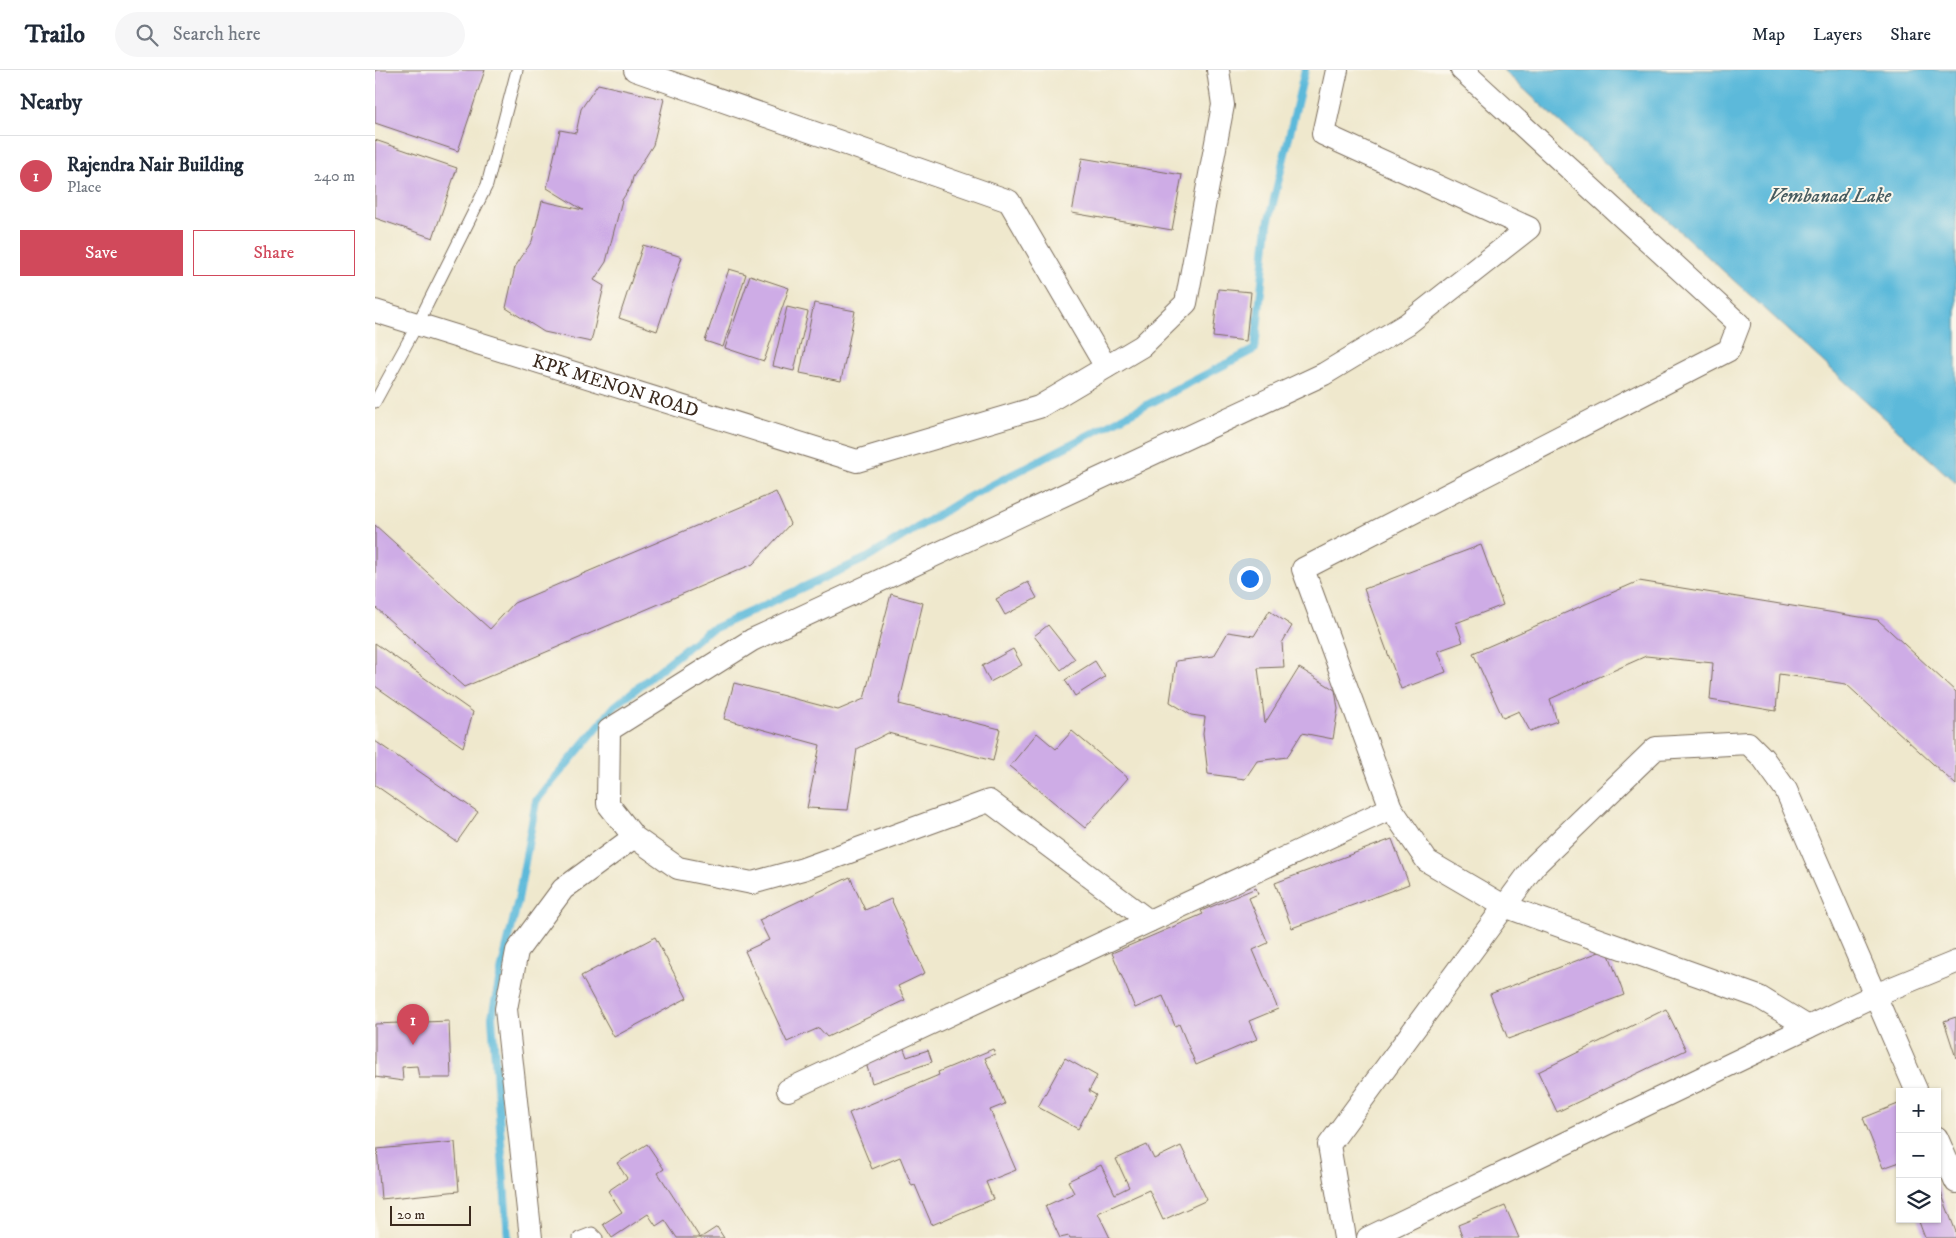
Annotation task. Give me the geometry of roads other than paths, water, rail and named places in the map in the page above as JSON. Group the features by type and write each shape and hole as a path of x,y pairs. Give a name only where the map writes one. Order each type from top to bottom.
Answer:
{"street":[{"path":"635,70 1009,201 1107,367 1142,346 1186,303 1223,105 1218,70"},
{"path":"1149,921 989,801 803,870 752,883 678,868 634,837 608,804 609,730 752,640 1324,374 1407,324 1529,228 1323,134 1337,70"},
{"path":"1462,70 1739,324 1729,350 1303,569 1391,808 1427,861 1504,906 1759,997 1808,1027"},
{"name":"KPK MENON ROAD","path":"375,311 857,461 1039,407 1107,367"},
{"path":"1345,1238 1329,1145 1535,865 1656,748 1748,743 1763,758 1786,790 1915,1088"},
{"path":"788,1090 1391,808"},
{"path":"531,1238 506,1009 517,951 563,889 634,837"},
{"path":"1368,1238 1875,995 1956,962"},
{"path":"1941,1147 1956,1182"}],"lane":[{"path":"375,402 417,325 487,185 517,70"},
{"path":"579,1238 592,1233 597,1238"}],"water":[{"name":"Vembanad Lake","path":"1503,70 1956,70 1956,483"}],"waterway":[{"path":"508,1238 492,1017 518,900 536,801 615,706 706,632 869,557 959,502 1255,349 1268,224 1305,70"}],"place":[{"name":"Rajendra Nair Building","path":"413,1045"}]}
